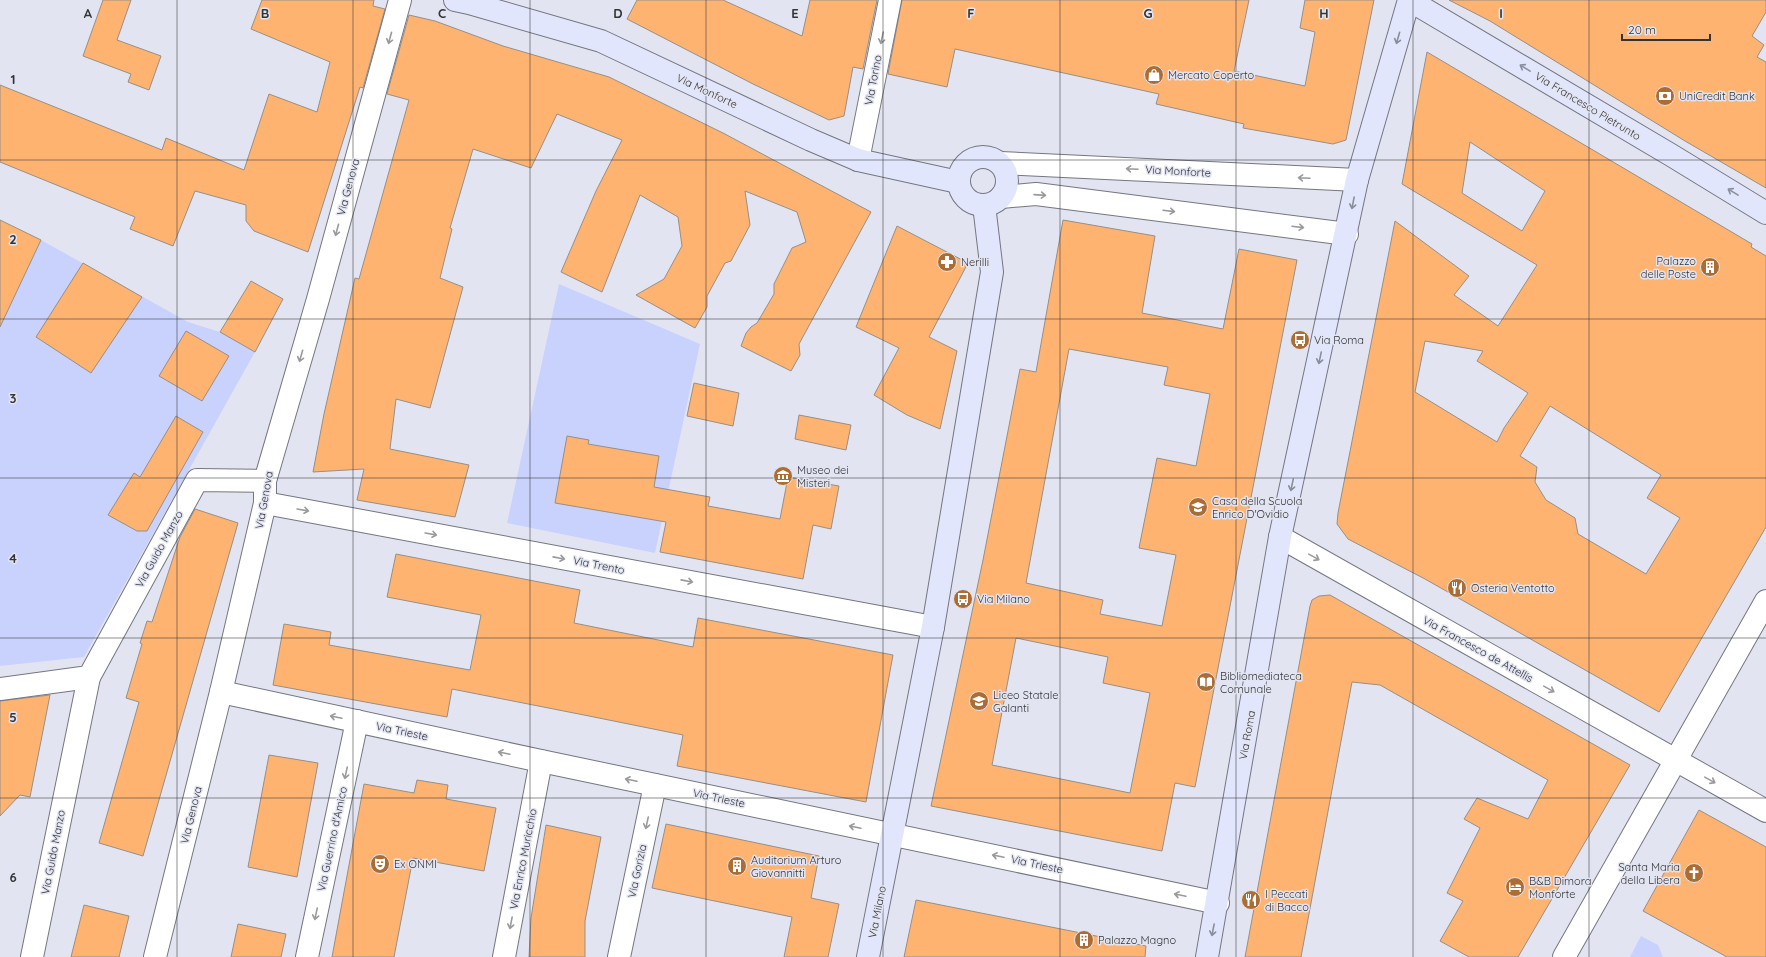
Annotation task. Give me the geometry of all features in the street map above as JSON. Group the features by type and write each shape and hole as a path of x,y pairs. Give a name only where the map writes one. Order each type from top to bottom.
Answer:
{"street":[{"name":"Via Genova","path":"155,957 221,692 265,503 265,481 318,299 400,0"},
{"name":"Via Torino","path":"858,160 890,0"},
{"name":"Via Roma","path":"1207,957 1218,902 1280,538 1347,234 1357,180 1409,0"},
{"name":"Via Francesco Pietrunto","path":"1409,0 1766,213"},
{"name":"Via Monforte","path":"465,1 601,41 811,140 858,160 958,182"},
{"path":"992,201 1006,189 1007,180 1005,170 1000,163 987,157 972,158 965,164 960,172 958,182 960,191 966,199 974,204 1036,194 1347,234"},
{"name":"Via Monforte","path":"1000,163 1357,180"},
{"name":"Via Milano","path":"868,957 933,627 992,272 992,201"},
{"name":"Via Guido Manzo","path":"32,957 89,677 197,480 265,481"},
{"name":"Via Trento","path":"265,503 933,627"},
{"name":"Via Francesco de Attellis","path":"1280,538 1766,811"},
{"path":"1564,957 1766,601"},
{"path":"0,689 89,677"},
{"name":"Via Trieste","path":"221,692 541,761 1218,902"},
{"name":"Via Guerrino d'Amico","path":"307,957 357,721"},
{"name":"Via Enrico Muricchio","path":"504,957 541,761"},
{"name":"Via Gorizia","path":"619,957 655,785"}],"shaded area":[{"path":"41,240 188,322 220,332 255,352 84,657 0,666 0,327"},
{"path":"559,284 700,344 655,553 507,523"},
{"path":"1641,936 1658,945 1663,957 1630,957"}],"building":[{"path":"103,0 131,0 117,40 161,56 149,90 128,82 131,74 83,56"},
{"path":"262,0 374,0 373,6 385,9 363,88 360,87 308,252 254,231 246,221 246,205 195,191 173,246 130,229 135,217 0,162 0,85 162,150 166,138 244,170 269,94 317,112 330,62 251,29"},
{"path":"637,0 723,0 802,36 810,0 877,0 863,69 853,67 844,116 829,120 753,84 627,19"},
{"path":"902,0 1249,0 1234,71 1305,86 1315,32 1300,28 1305,0 1374,0 1346,140 1333,144 1243,128 1244,124 1156,104 1159,94 955,49 947,87 888,74"},
{"path":"1449,0 1766,0 1766,12 1752,36 1764,45 1757,57 1766,62 1766,188 1685,141 1490,21"},
{"path":"409,15 435,21 503,46 609,77 723,133 871,212 799,344 800,355 791,371 741,346 746,333 757,323 774,294 774,284 792,248 806,242 797,212 745,191 750,225 731,261 725,263 707,296 707,307 695,328 636,295 664,279 682,246 678,217 640,195 602,292 561,272 596,191 622,140 557,114 531,168 473,149 450,228 452,229 440,278 463,287 430,408 396,399 390,449 469,465 455,517 357,500 364,469 313,472 324,414 355,278 359,279 409,100 387,94"},
{"path":"1427,52 1752,244 1751,247 1766,256 1766,527 1659,712 1425,579 1348,539 1337,524 1395,221 1469,276 1454,295 1498,326 1537,265 1402,184","holes":["1470,142 1545,191 1522,231 1462,193","1425,341 1483,351 1477,361 1528,393 1504,428 1497,442 1415,392","1550,406 1661,475 1647,498 1680,518 1646,574 1578,534 1575,518 1546,500 1535,482 1537,467 1520,456"]},
{"path":"0,220 41,240 0,327"},
{"path":"1063,220 1155,236 1142,313 1223,329 1239,249 1297,260 1195,787 1175,783 1162,851 931,806 983,560 1020,369 1036,372","holes":["1069,349 1168,367 1164,385 1210,394 1196,466 1157,458 1139,548 1176,555 1162,626 1100,614 1103,600 1026,583","1016,638 1108,657 1103,683 1150,693 1130,793 992,765"]},
{"path":"897,226 968,263 929,337 957,351 940,429 907,415 874,395 899,348 856,327"},
{"path":"83,263 142,297 91,373 36,337"},
{"path":"251,281 283,299 255,352 220,332"},
{"path":"186,331 229,356 202,401 159,376"},
{"path":"694,383 739,393 733,426 687,416"},
{"path":"799,415 851,425 846,450 795,439"},
{"path":"176,416 203,432 147,531 137,531 108,515 134,473 140,477"},
{"path":"567,436 589,440 588,444 659,456 654,487 710,497 708,506 780,519 788,477 839,486 831,529 813,525 803,579 660,552 666,522 555,503"},
{"path":"195,509 238,523 143,856 99,843 139,702 126,698 142,644 140,643 147,621 152,622 180,537"},
{"path":"396,554 580,590 574,623 693,647 698,618 893,655 866,802 677,766 683,735 589,716 452,689 447,717 273,685 284,624 331,632 329,645 470,670 481,615 387,597"},
{"path":"1330,595 1630,765 1518,957 1469,957 1440,941 1463,901 1447,893 1480,828 1464,819 1477,798 1528,819 1548,780 1380,685 1352,682 1301,957 1245,957 1310,606 1312,600 1319,596"},
{"path":"50,695 30,797 20,795 0,816 0,701"},
{"path":"269,755 318,763 297,877 248,867"},
{"name":"Ex ONMI","path":"417,780 448,785 446,799 496,808 484,871 413,858 394,957 332,957 364,784 414,793"},
{"path":"1699,810 1766,847 1766,957 1727,957 1643,911"},
{"name":"Auditorium Arturo Giovannitti","path":"666,824 819,856 811,898 839,904 828,957 784,957 792,917 652,888"},
{"path":"546,825 601,837 585,921 585,957 529,957 531,918"},
{"path":"916,900 1146,946 1145,957 904,957"},
{"path":"84,905 129,916 119,957 71,957"},
{"path":"238,924 286,934 281,957 231,957"}],"place":[{"name":"Mercato Coperto","path":"1154,75"},
{"name":"UniCredit Bank","path":"1665,96"},
{"name":"Nerilli","path":"947,262"},
{"name":"Palazzo delle Poste","path":"1710,267"},
{"name":"Via Roma","path":"1300,340"},
{"name":"Museo dei Misteri","path":"783,476"},
{"name":"Casa della Scuola Enrico D'Ovidio","path":"1198,507"},
{"name":"Osteria Ventotto","path":"1457,588"},
{"name":"Via Milano","path":"963,599"},
{"name":"Bibliomediateca Comunale","path":"1206,682"},
{"name":"Liceo Statale Galanti","path":"979,701"},
{"name":"Ex ONMI","path":"380,864"},
{"name":"Auditorium Arturo Giovannitti","path":"737,866"},
{"name":"Santa Maria della Libera","path":"1694,873"},
{"name":"B&B Dimora Monforte","path":"1515,887"},
{"name":"I Peccati di Bacco","path":"1251,900"},
{"name":"Palazzo Magno","path":"1084,940"}]}
